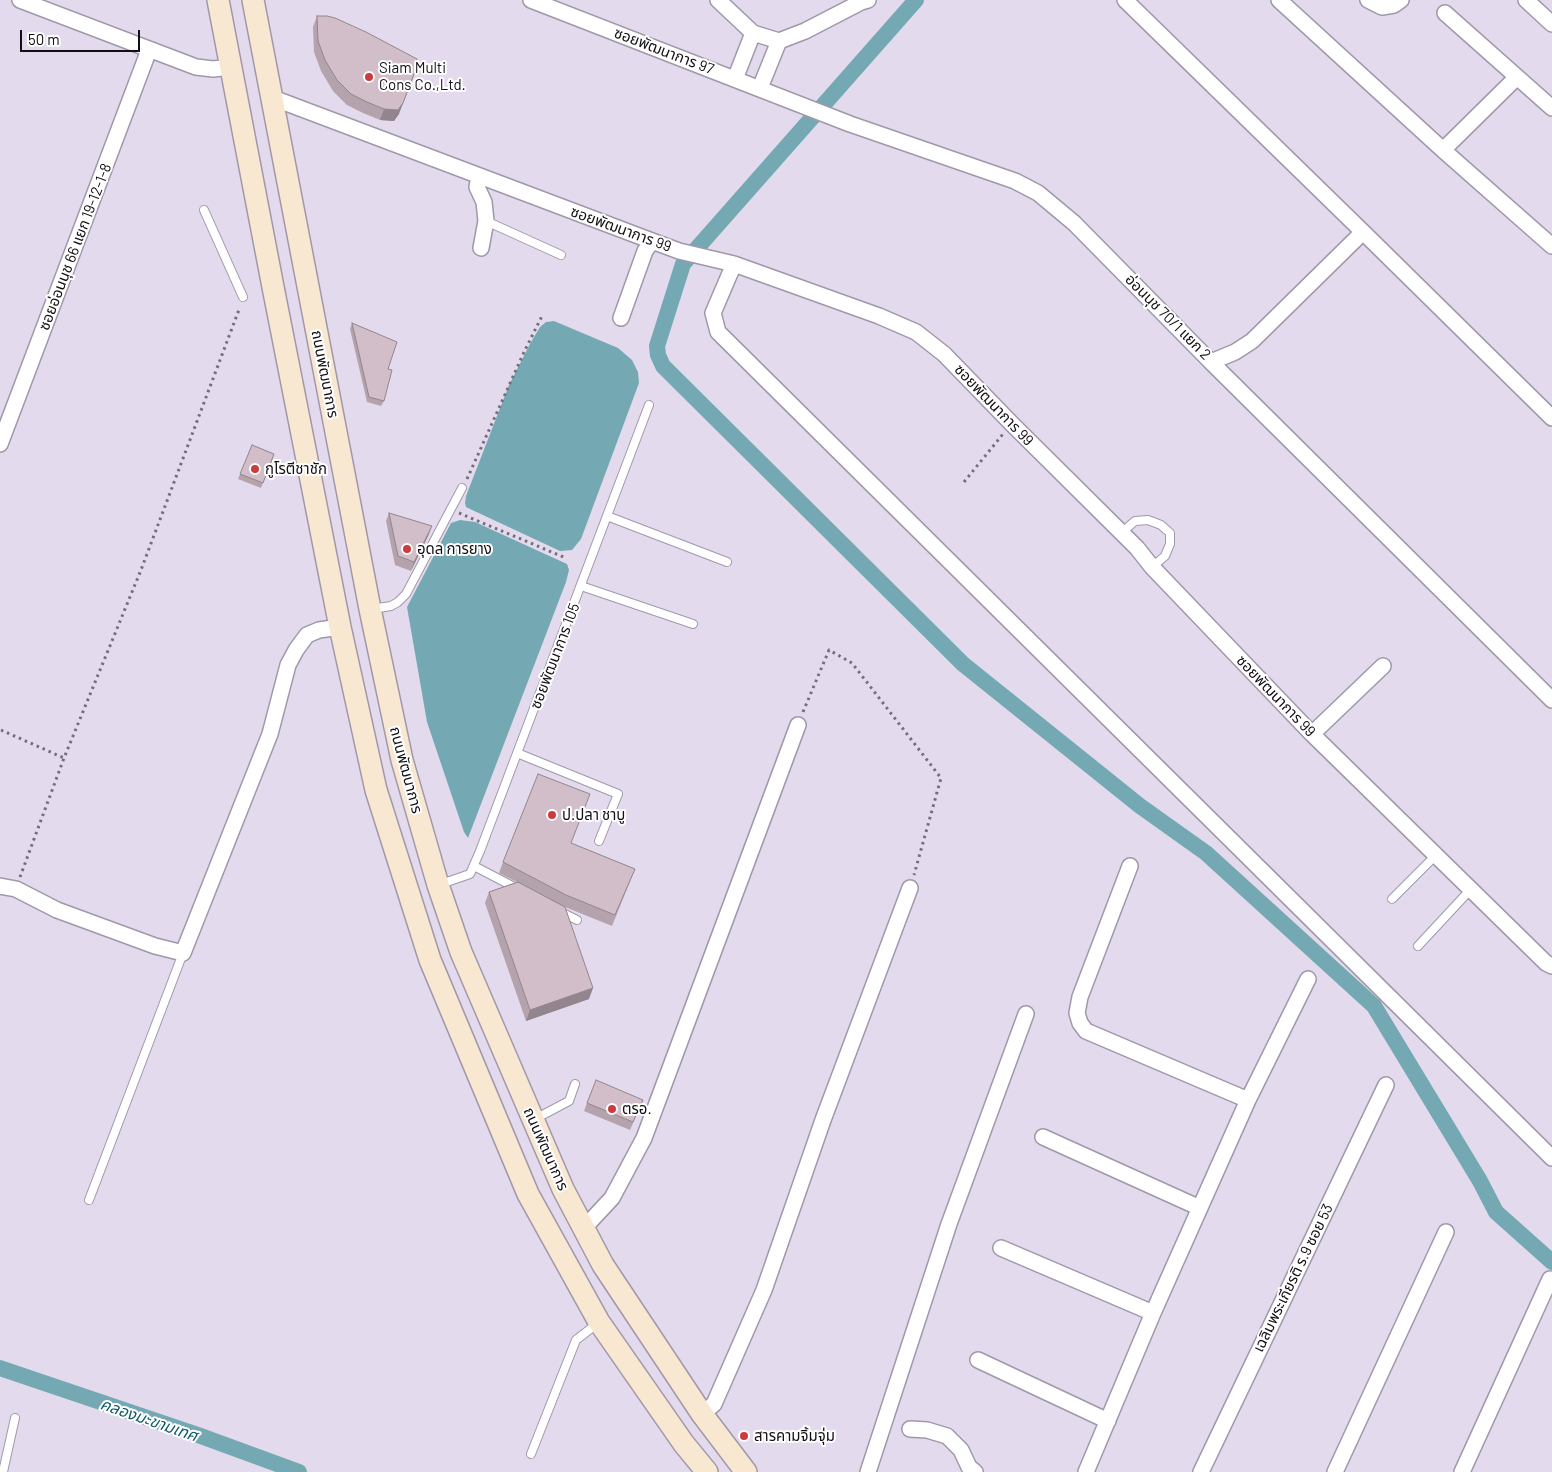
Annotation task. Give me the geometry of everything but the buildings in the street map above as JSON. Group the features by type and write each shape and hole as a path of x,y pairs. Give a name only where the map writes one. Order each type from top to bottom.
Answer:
{"main road":[{"name":"ถนนพัฒนาการ","path":"218,0 274,296 340,627 376,790 430,960 528,1194 599,1322 684,1444 707,1472"},
{"name":"ถนนพัฒนาการ","path":"254,0 370,609 402,760 438,885 461,952 563,1189 603,1265 702,1414 746,1472"}],"street":[{"path":"20,0 196,67 213,69 232,67"},
{"name":"ซอยพัฒนาการ 97","path":"531,0 797,102"},
{"path":"718,0 753,33 779,41 863,1"},
{"path":"1125,0 1552,418"},
{"path":"1279,0 1443,150 1552,246"},
{"path":"1368,0 1382,7 1394,5 1401,0"},
{"path":"1526,0 1552,24"},
{"path":"1445,13 1552,108"},
{"path":"735,79 753,33"},
{"path":"760,88 779,41"},
{"name":"ซอยอ่อนนุช 66 แยก 19-12-1-8","path":"0,444 149,50"},
{"path":"1443,150 1517,76"},
{"name":"ซอยพัฒนาการ 99","path":"273,98 652,242 679,251 734,264 879,316 916,332 944,354 1137,548 1152,567 1312,734 1546,964 1552,966"},
{"name":"อ่อนนุช 70/1 แยก 2","path":"797,102 850,124 1015,181 1038,193 1074,223 1211,362 1235,352 1252,341 1363,232"},
{"path":"479,176 477,187 484,202 486,221 481,248"},
{"path":"621,318 645,251 652,242"},
{"path":"734,264 713,313 718,332 1552,1158"},
{"path":"1211,362 1552,700"},
{"path":"0,886 16,889 58,910 155,946 183,953 270,734 288,665 307,635 319,630 340,627"},
{"path":"1312,734 1383,666"},
{"path":"584,1228 612,1198 644,1138 798,725"},
{"path":"1130,866 1080,997 1077,1013 1080,1023 1086,1031 1248,1100"},
{"path":"702,1414 714,1404 764,1290 823,1120 910,888"},
{"path":"1086,1472 1153,1313 1248,1100 1308,978"},
{"path":"868,1472 949,1224 1026,1014"},
{"name":"เฉลิมพระเกียรติ ร.9 ซอย 53","path":"1201,1472 1386,1085"},
{"path":"1043,1137 1200,1208"},
{"path":"1335,1472 1446,1232"},
{"path":"1001,1248 1153,1313"},
{"path":"1462,1472 1550,1279"},
{"path":"978,1360 1108,1421"},
{"path":"910,1429 927,1430 947,1436 960,1450 969,1467 975,1472"}],"lane":[{"path":"204,210 243,297"},
{"path":"486,221 561,255"},
{"name":"ซอยพัฒนาการ 105","path":"474,866 649,405"},
{"path":"370,609 391,606 406,594 462,488"},
{"path":"607,516 727,562"},
{"path":"1121,532 1135,521 1148,520 1161,524 1170,534 1170,544 1165,556 1152,567"},
{"path":"581,586 693,624"},
{"path":"518,753 618,794 599,841"},
{"path":"1392,899 1436,855"},
{"path":"438,885 470,874 474,866 525,893"},
{"path":"1418,946 1470,889"},
{"path":"551,907 577,920"},
{"path":"89,1200 183,953"},
{"path":"533,1120 569,1101 575,1084"},
{"path":"531,1454 576,1340 599,1322"},
{"path":"3,1472 4,1450 15,1418"}],"path":[{"path":"16,889 64,758 141,570 243,297"},
{"path":"462,488 542,316"},
{"path":"964,482 1012,424"},
{"path":"452,510 566,558"},
{"path":"798,725 830,650 852,664 942,778 910,888"},
{"path":"1,730 64,758"}],"water":[{"path":"554,321 618,348 632,360 638,372 639,383 581,539 572,550 560,551 466,507 465,503 466,496 509,385 540,327 546,322"},
{"path":"460,520 475,522 567,564 569,570 468,838 464,832 427,722 407,607 451,523"}],"waterway":[{"path":"916,0 683,264 657,346 658,355 663,366 963,664 1140,806 1206,853 1374,1006 1480,1181 1496,1212 1552,1262"},
{"name":"คลองมะขามเทศ","path":"0,1368 198,1435 299,1472"}],"place":[{"name":"Siam Multi Cons Co.,Ltd.","path":"369,77"},
{"name":"กูโรตีชาชัก","path":"255,469"},
{"name":"อุดล การยาง","path":"407,549"},
{"name":"ป.ปลา ชาบู","path":"552,815"},
{"name":"ตรอ.","path":"612,1109"},
{"name":"สารคามจิ้มจุ่ม","path":"744,1436"}]}
